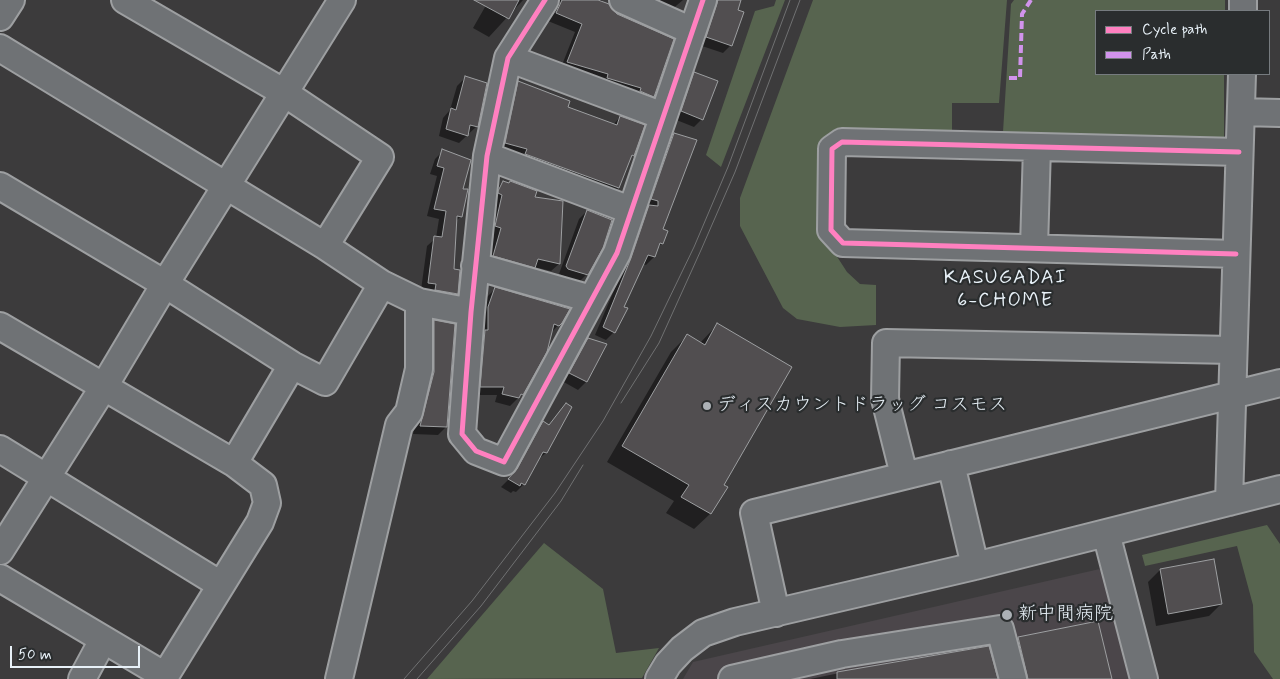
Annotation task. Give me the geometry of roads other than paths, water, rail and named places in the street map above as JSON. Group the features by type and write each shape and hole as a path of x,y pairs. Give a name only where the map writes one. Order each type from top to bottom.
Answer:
{"street":[{"path":"0,17 11,0"},
{"path":"125,0 283,92 380,157 325,246"},
{"path":"0,551 103,388 225,186 341,0"},
{"path":"545,0 508,58 487,156 475,266 462,434 476,451 504,462 617,253 630,210 703,0"},
{"path":"623,0 692,31"},
{"path":"0,48 325,246 382,284 419,302 471,312"},
{"path":"508,58 664,116"},
{"path":"1229,502 1242,75"},
{"path":"1241,112 1280,113"},
{"path":"1236,254 843,243 830,230 832,149 842,142 1239,152"},
{"path":"1034,247 1037,147"},
{"path":"487,156 630,210"},
{"path":"0,186 165,284 292,364 325,382 382,284"},
{"path":"475,266 591,299"},
{"path":"339,679 399,426 409,412 419,369 419,302"},
{"path":"0,326 234,463 263,485 267,503 260,522 165,676 0,578"},
{"path":"904,475 885,400 886,343 1233,350"},
{"path":"234,463 292,364"},
{"path":"776,613 754,513 1280,382"},
{"path":"0,449 221,585"},
{"path":"951,464 975,566"},
{"path":"670,674 682,649 704,633 735,622 975,566 1280,489"},
{"path":"1106,533 1144,679"},
{"path":"732,679 842,654 1000,629 1013,679"},
{"path":"82,679 103,640"}],"tram line":[{"path":"404,679 472,601 555,493 603,421 651,336 694,247 728,167 790,0"},
{"path":"621,403 659,343 701,250 735,172 800,0"},
{"path":"417,679 481,606 561,501 583,465"}],"place":[{"name":"ディスカウントドラッグ コスモス","path":"707,406"},
{"name":"新中間病院","path":"1007,615"}],"district":[{"name":"KASUGADAI 6-CHOME","path":"1005,290"}]}
